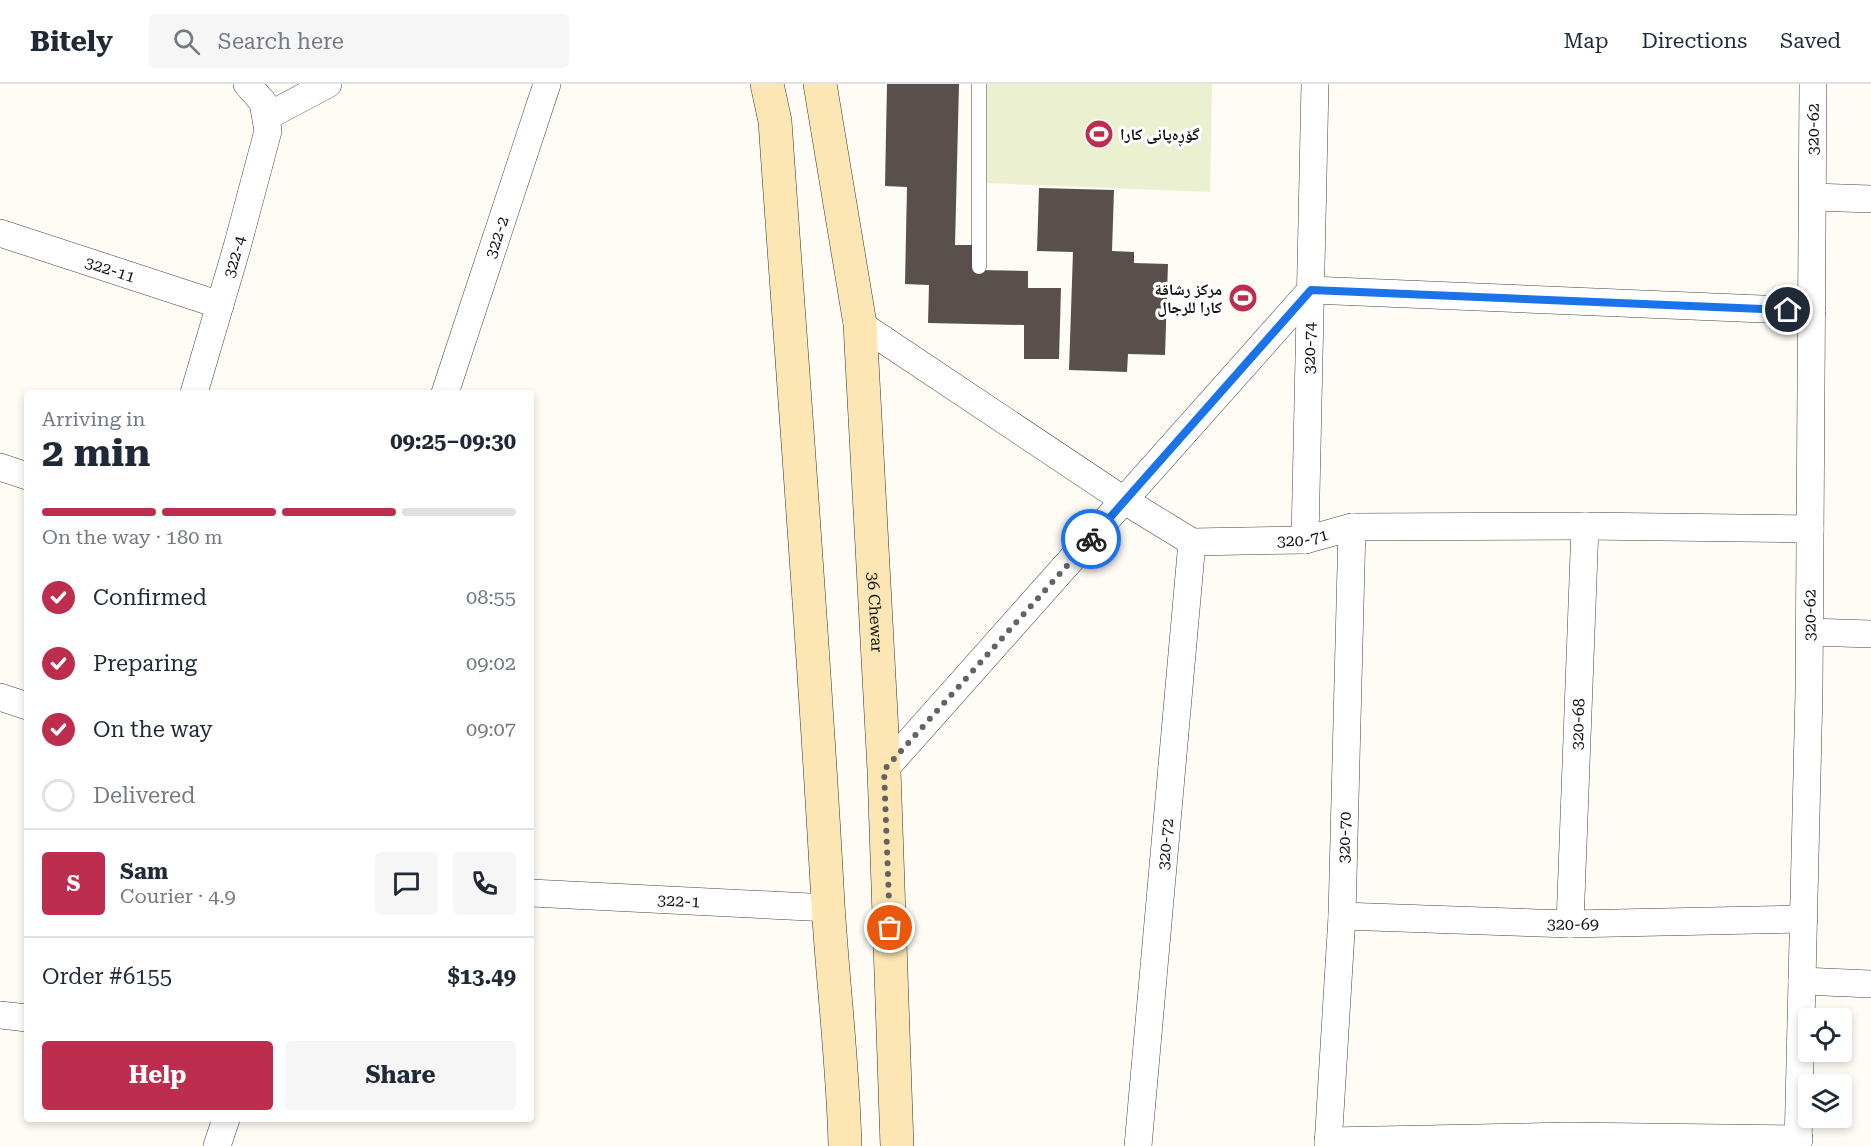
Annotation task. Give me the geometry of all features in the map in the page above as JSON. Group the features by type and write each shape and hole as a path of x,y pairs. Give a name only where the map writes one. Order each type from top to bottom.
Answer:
{"street":[{"path":"247,84 263,102 266,117 328,84"},
{"path":"767,84 775,121 821,765 845,1146"},
{"name":"36 Chewar","path":"820,84 860,324 884,770 897,1146"},
{"name":"320-74","path":"1305,540 1315,84"},
{"name":"320-62","path":"1799,1142 1810,632 1814,84"},
{"name":"322-2","path":"446,390 546,85"},
{"name":"322-4","path":"195,390 267,131 266,117"},
{"path":"1813,196 1871,199"},
{"name":"322-11","path":"0,233 220,305"},
{"path":"884,770 1311,290 1812,311"},
{"path":"860,324 1125,501 1192,542"},
{"path":"0,468 24,475"},
{"name":"320-71","path":"1192,542 1305,540 1352,527 1586,526 1810,529"},
{"name":"320-68","path":"1570,924 1586,526"},
{"name":"320-70","path":"1328,1144 1341,916 1352,527"},
{"name":"320-72","path":"1138,1146 1192,542"},
{"path":"1810,632 1871,634"},
{"path":"0,697 24,705"},
{"name":"322-1","path":"534,892 829,908"},
{"name":"320-69","path":"1341,916 1570,924 1804,919"},
{"path":"1802,981 1871,984"},
{"path":"0,1015 24,1018"},
{"path":"217,1146 225,1122"},
{"path":"1328,1144 1569,1141 1799,1142"}],"lane":[{"path":"979,84 979,267"}],"green space":[{"name":"گۆڕەپانی کارا","path":"987,84 1212,84 1210,192 987,183"}],"building":[{"path":"887,84 959,84 955,245 978,245 978,270 1028,271 1028,288 1061,288 1059,359 1024,359 1024,325 928,323 929,285 905,284 907,187 885,186"},
{"path":"1039,188 1114,190 1112,251 1134,252 1134,263 1168,264 1165,355 1128,354 1127,372 1069,370 1073,252 1037,251"}],"way so far":[{"path":"890,928 884,770 1091,539"}],"place":[{"name":"گۆڕەپانی کارا","path":"1099,134"},
{"name":"مركز رشاقة كارا للرجال","path":"1243,298"}],"route":[{"path":"1091,539 1311,290 1788,310"}]}
